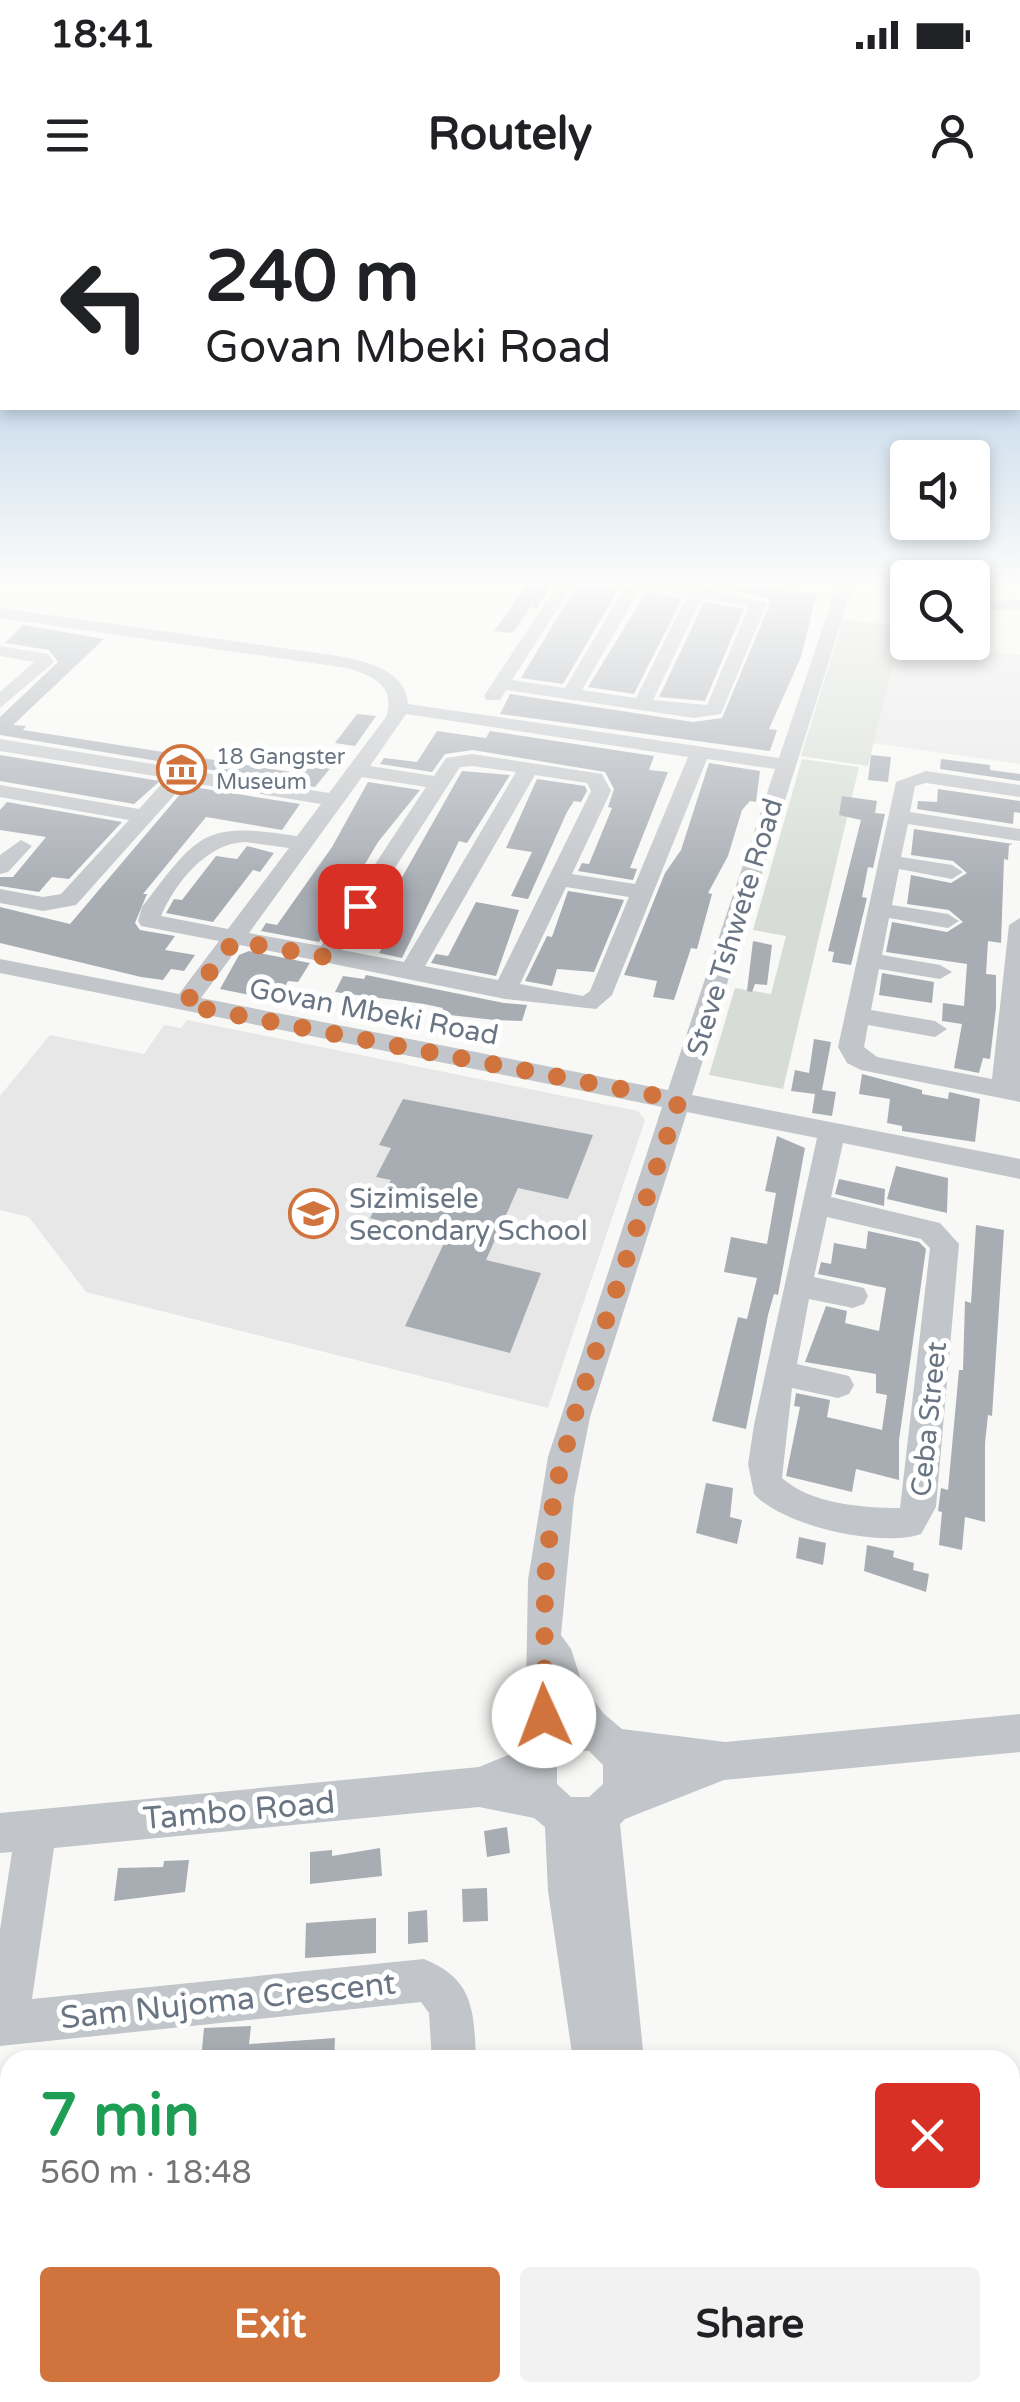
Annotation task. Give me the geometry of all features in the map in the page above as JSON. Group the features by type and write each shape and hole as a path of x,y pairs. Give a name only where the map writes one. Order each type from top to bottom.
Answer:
{"street":[{"path":"394,688 400,708"},
{"path":"477,719 499,688"},
{"path":"531,688 702,712 716,708 725,688"},
{"path":"572,693 575,688"},
{"path":"642,704 650,688"},
{"name":"Steve Tshwete Road","path":"621,2050 603,1888 569,1790 541,1687 554,1494 810,688"},
{"path":"400,708 785,765"},
{"path":"184,1005 305,844 400,708"},
{"path":"0,746 334,800"},
{"path":"0,774 26,750"},
{"path":"305,844 234,832 214,836 150,912 149,921 157,926 572,1004 598,999 700,752"},
{"path":"326,957 451,764 461,760 590,777 601,783 560,879 505,990"},
{"path":"410,972 529,768"},
{"path":"356,770 438,783"},
{"path":"0,896 63,904 181,776"},
{"path":"1020,791 913,778 904,786 852,1047 862,1062 1012,1092 1020,926"},
{"path":"0,791 143,816"},
{"path":"898,816 1020,835"},
{"path":"0,867 21,846"},
{"path":"888,861 952,872"},
{"path":"560,879 641,892"},
{"path":"878,910 948,921"},
{"path":"868,960 940,972"},
{"path":"0,991 10,968"},
{"name":"Govan Mbeki Road","path":"10,968 1020,1169"},
{"path":"857,1016 935,1029"},
{"name":"Ceba Street","path":"816,1204 930,1231 946,1250 919,1507 909,1522 888,1526 776,1496 766,1483 764,1464 780,1373 816,1204 832,1131"},
{"path":"799,1285 853,1296"},
{"path":"780,1373 838,1385"},
{"name":"Steve Tshwete Road","path":"546,1617 560,1684 572,1708 606,1741"},
{"path":"569,1790 563,1734 581,1731 606,1741 724,1761"},
{"path":"569,1790 724,1761 1020,1733"},
{"path":"569,1790 624,1785 623,1765 606,1741"},
{"name":"Tambo Road","path":"18,1832 479,1787 569,1790"},
{"name":"Steve Tshwete Road","path":"569,1790 569,1890 593,2050"},
{"path":"3,2023 18,1832"},
{"name":"Sam Nujoma Crescent","path":"3,2023 424,1980 441,1990 450,2006 453,2050"}],"shaded area":[{"path":"822,688 887,688 868,766 801,756"},
{"path":"886,688 1020,688 1020,764 872,743"},
{"path":"802,759 859,767 783,1089 709,1075 735,988 771,994 786,936 753,930"},
{"name":"Sizimisele Secondary School","path":"187,1020 638,1111 645,1120 548,1408 86,1292 29,1217 0,1210 0,1096 50,1035 144,1054 164,1025 181,1028"}],"building":[{"path":"31,688 52,688 13,725 26,726 23,730 291,772 308,756 337,760 315,787 0,735 0,717"},
{"path":"593,688 637,688 634,694"},
{"path":"663,688 711,688 705,701 659,697"},
{"path":"735,688 787,688 769,729 777,730 770,751 500,714 510,694 693,722 722,718"},
{"path":"357,714 376,716 355,746 335,743"},
{"path":"437,731 486,738 490,731 654,756 649,770 668,772 630,868 637,869 633,880 578,871 582,863 589,864 612,808 608,807 614,789 605,772 473,750 445,754 432,772 380,764 384,758 417,762"},
{"path":"0,755 160,781 134,804 0,781"},
{"path":"871,755 891,757 888,782 868,780"},
{"path":"941,759 990,765 990,770 1020,774 1020,781 940,769"},
{"path":"709,763 760,771 756,802 750,801 742,810 728,856 708,893 712,894 697,949 691,948 674,1000 653,997 657,981 624,975 665,873 681,850"},
{"path":"462,771 510,775 467,843 459,841 402,958 379,953 388,938 365,934 379,918"},
{"path":"537,779 585,786 587,791 581,802 574,801 567,812 528,899 511,896 532,852 506,848"},
{"path":"368,782 420,790 378,842 319,942 261,931 266,923 277,925 332,847"},
{"path":"187,786 300,804 282,830 206,817 143,894 147,894 135,923 140,930 175,936 165,950 195,955 184,971 171,969 163,980 141,977 0,943 0,907 70,924"},
{"path":"938,789 1020,801 1020,813 1014,812 1013,824 917,809 918,801 937,802"},
{"path":"842,796 877,801 875,813 885,814 873,868 868,867 862,897 867,898 851,965 832,962 834,952 828,951 861,820 839,815"},
{"path":"7,802 122,822 69,879 52,877 39,892 0,886 0,877 13,877 46,837 0,830 0,810"},
{"path":"914,829 1013,844 1009,845 1008,860 1004,859 1001,943 988,941 986,974 996,975 996,1008 990,1059 983,1058 979,1073 954,1068 962,1024 942,1021 943,1003 964,1006 967,964 886,952 892,922 947,932 963,922 949,910 907,904 911,875 951,883 967,873 953,861 911,855"},
{"path":"247,846 274,853 260,872 253,870 213,922 166,913 174,899 182,900 216,856 237,859"},
{"path":"568,891 624,900 594,972 557,969 552,986 525,981 547,936 552,937"},
{"path":"476,902 519,910 496,976 431,963 436,954 448,956"},
{"path":"753,941 772,945 767,985 755,984 752,992 747,991"},
{"path":"249,951 310,963 298,982 288,981 284,988 266,986 260,997 220,989 239,955"},
{"path":"882,973 934,982 932,1003 879,995"},
{"path":"366,975 527,1005 522,1021 494,1020 441,1014 443,1008 424,1004 335,992 343,976 364,979"},
{"path":"814,1039 831,1042 822,1090 836,1092 832,1116 812,1113 815,1094 791,1091 795,1070 809,1073"},
{"path":"862,1074 922,1090 922,1094 948,1099 949,1092 980,1099 975,1142 902,1131 902,1126 887,1123 890,1099 859,1094"},
{"path":"403,1099 593,1135 568,1199 518,1188 486,1260 541,1273 510,1353 405,1326 446,1239 370,1218 391,1180 376,1177 391,1148 379,1145"},
{"path":"777,1136 805,1148 778,1295 774,1294 768,1315 746,1429 712,1421 738,1317 747,1319 757,1278 724,1272 731,1237 767,1244 776,1193 765,1191"},
{"path":"896,1166 948,1178 947,1213 887,1199"},
{"path":"839,1179 885,1189 884,1206 835,1194"},
{"path":"976,1225 1004,1230 992,1416 988,1415 985,1443 985,1522 965,1517 962,1550 939,1545 942,1512 938,1511 941,1488 948,1490 959,1370 963,1370 965,1301 971,1303"},
{"path":"868,1231 919,1242 926,1249 899,1440 899,1480 856,1469 852,1492 786,1476 800,1407 794,1406 796,1393 830,1400 827,1417 882,1430 887,1395 876,1393 876,1374 805,1362 826,1306 847,1311 845,1323 879,1331 886,1288 818,1274 821,1262 831,1264 834,1243 866,1249"},
{"path":"706,1483 733,1488 730,1517 742,1520 737,1544 696,1533"},
{"path":"799,1537 826,1543 823,1565 796,1558"},
{"path":"867,1545 894,1551 893,1557 914,1563 913,1570 929,1574 926,1592 864,1571"},
{"path":"507,1827 510,1853 487,1857 484,1831"},
{"path":"380,1848 382,1876 310,1884 310,1852 332,1850 332,1856"},
{"path":"189,1860 185,1892 114,1901 118,1868 163,1867 164,1861"},
{"path":"487,1888 488,1921 463,1922 462,1889"},
{"path":"427,1910 428,1942 408,1944 408,1912"},
{"path":"376,1918 376,1953 305,1958 306,1923"},
{"path":"251,2026 249,2044 335,2038 334,2050 202,2050 204,2028"}],"place":[{"name":"18 Gangster Museum","path":"181,769"},
{"name":"Sizimisele Secondary School","path":"314,1214"}],"route":[{"path":"360,906 326,957 234,941 184,1005 679,1100 574,1417 554,1494 545,1579 541,1687 544,1716"}]}
